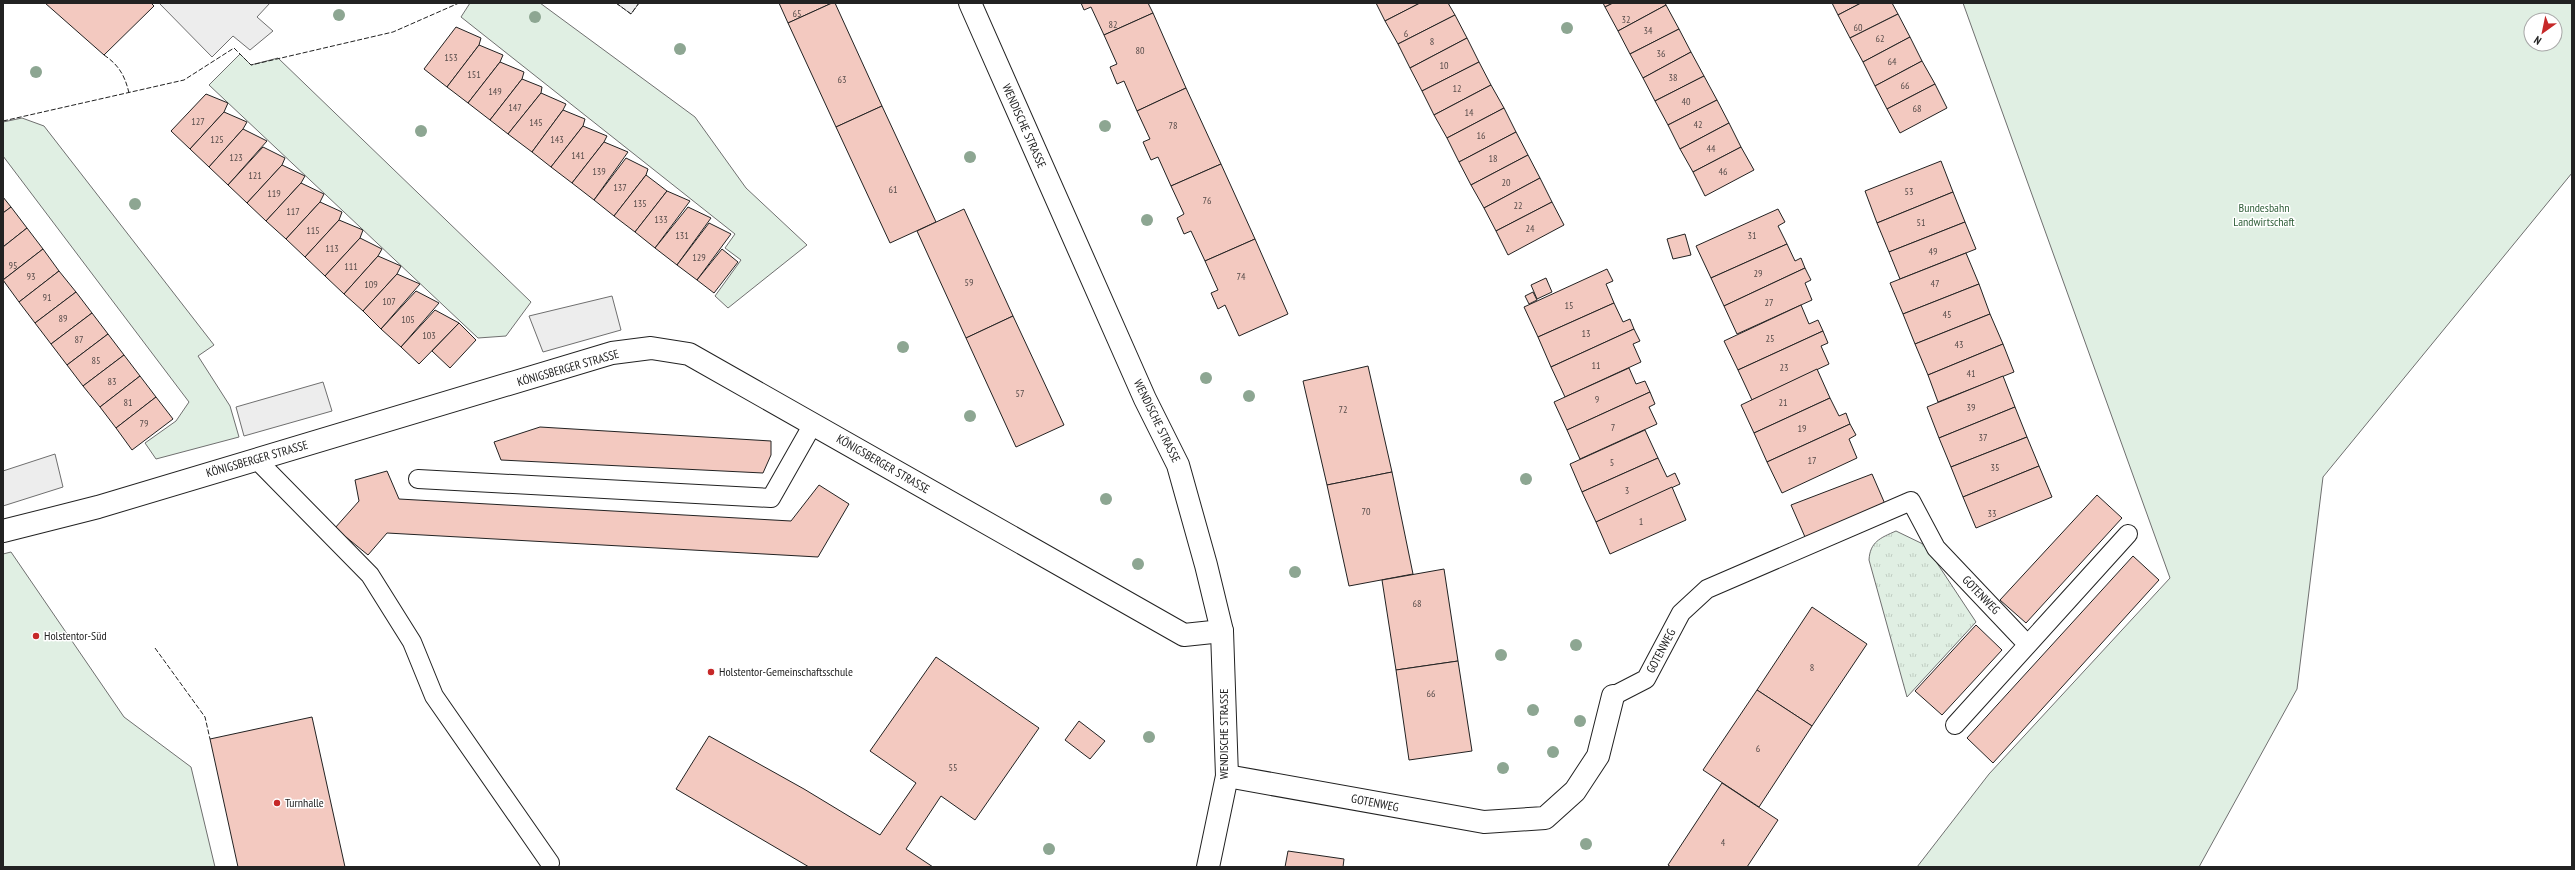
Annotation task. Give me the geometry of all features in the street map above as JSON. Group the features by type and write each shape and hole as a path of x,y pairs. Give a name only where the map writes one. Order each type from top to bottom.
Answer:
{"street":[{"name":"WENDISCHE STRASSE","path":"970,3 1145,399 1178,465 1222,631 1227,776 1208,867"},
{"name":"KÖNIGSBERGER STRASSE","path":"3,531 98,507 612,353 651,348 689,354 1184,635 1222,631"},
{"name":"GOTENWEG","path":"1227,776 1484,822 1545,818 1575,791 1598,756 1613,696"}],"lane":[{"path":"418,479 771,498 813,424"},
{"path":"256,460 370,575 412,642 434,696 550,863"},
{"name":"GOTENWEG","path":"1613,696 1646,679 1681,613 1707,589 1911,501 1936,548 2027,644"},
{"path":"1955,725 2128,534"}],"green space":[{"path":"470,3 540,3 695,117 746,188 807,245 728,308 715,296 741,260 725,248 735,234 461,17"},
{"name":"Bundesbahn Landwirtschaft","path":"1963,3 2572,3 2572,173 2323,477 2297,689 2199,867 1917,867 1989,774 2170,578"},
{"path":"240,54 251,65 278,58 531,302 506,336 478,338 209,85"},
{"path":"22,118 44,126 214,345 198,356 230,406 239,437 156,459 145,443 176,421 189,402 3,156 3,122"},
{"path":"1896,531 1925,545 1976,622 1907,697 1869,560 1871,549 1877,541"},
{"name":"Holstentor-Süd","path":"11,552 124,717 191,767 215,867 3,867 3,554"}],"shaded area":[{"path":"159,3 270,3 257,17 273,31 250,50 233,36 212,57"},
{"path":"616,3 639,3 631,14"},
{"path":"612,296 621,330 543,352 529,316"},
{"path":"323,382 332,411 244,436 236,407"},
{"path":"55,454 63,487 3,506 3,471"}],"building":[{"path":"45,3 151,3 154,6 104,55"},
{"path":"779,3 832,3 788,23"},
{"path":"835,3 882,106 836,127 788,23"},
{"path":"1081,3 1148,3 1153,13 1104,35 1091,7 1084,10"},
{"path":"1376,3 1420,3 1385,21"},
{"path":"1420,3 1448,3 1455,15 1398,44 1385,21"},
{"path":"1603,3 1613,3 1605,7"},
{"path":"1613,3 1665,3 1666,5 1618,31 1605,7"},
{"path":"1832,3 1861,3 1838,15"},
{"path":"1861,3 1892,3 1898,14 1850,38 1838,15"},
{"path":"1666,5 1679,29 1630,54 1618,31"},
{"path":"1153,13 1186,88 1137,111 1124,81 1117,84 1110,67 1117,64 1104,35"},
{"path":"1898,14 1910,37 1863,62 1850,38"},
{"path":"1455,15 1467,38 1410,68 1398,44"},
{"path":"456,27 481,38 479,45 447,87 424,69"},
{"path":"1679,29 1691,52 1643,78 1630,54"},
{"path":"1910,37 1922,61 1875,86 1863,62"},
{"path":"1467,38 1479,62 1422,91 1410,68"},
{"path":"479,45 503,55 500,62 468,103 447,87"},
{"path":"1691,52 1704,76 1655,101 1643,78"},
{"path":"1922,61 1935,84 1887,109 1875,86"},
{"path":"500,62 524,72 522,79 490,120 468,103"},
{"path":"1479,62 1491,85 1434,115 1422,91"},
{"path":"1704,76 1717,100 1668,125 1655,101"},
{"path":"522,79 542,87 541,93 508,134 490,120"},
{"path":"1935,84 1947,108 1900,133 1887,109"},
{"path":"1491,85 1504,108 1447,138 1434,115"},
{"path":"1186,88 1221,164 1171,186 1158,157 1151,160 1143,142 1150,139 1137,111"},
{"path":"541,93 566,104 532,152 508,134"},
{"path":"206,94 228,103 224,112 190,149 171,131"},
{"path":"1717,100 1729,123 1680,149 1668,125"},
{"path":"882,106 936,222 890,243 836,127"},
{"path":"1504,108 1516,132 1459,162 1447,138"},
{"path":"563,110 585,119 583,126 551,167 532,152"},
{"path":"224,112 247,122 243,129 209,167 190,149"},
{"path":"1729,123 1741,147 1693,172 1680,149"},
{"path":"583,126 607,136 572,183 551,167"},
{"path":"243,129 267,141 228,185 209,167"},
{"path":"1516,132 1528,155 1471,185 1459,162"},
{"path":"604,142 628,152 594,200 572,183"},
{"path":"263,147 285,158 282,165 247,203 228,185"},
{"path":"1741,147 1754,170 1705,196 1693,172"},
{"path":"1528,155 1540,178 1484,208 1471,185"},
{"path":"626,158 648,169 646,175 614,216 594,200"},
{"path":"1941,161 1953,192 1877,223 1865,191"},
{"path":"1221,164 1255,239 1205,261 1191,231 1184,234 1177,218 1184,214 1171,186"},
{"path":"282,165 305,176 301,183 266,221 247,203"},
{"path":"646,175 667,191 635,232 614,216"},
{"path":"1540,178 1552,202 1496,231 1484,208"},
{"path":"301,183 324,194 320,202 286,239 266,221"},
{"path":"667,191 690,201 655,248 635,232"},
{"path":"1953,192 1965,222 1889,252 1877,223"},
{"path":"3,197 11,207 3,213"},
{"path":"320,202 342,212 339,220 305,257 286,239"},
{"path":"1552,202 1564,225 1508,255 1496,231"},
{"path":"11,207 27,228 3,247 3,213"},
{"path":"688,207 711,218 677,265 655,248"},
{"path":"964,209 1013,316 966,338 917,231"},
{"path":"1778,209 1785,222 1778,226 1787,244 1711,278 1696,246"},
{"path":"339,220 363,230 360,238 325,276 305,257"},
{"path":"1965,222 1976,249 1900,279 1889,252"},
{"path":"709,223 731,234 697,280 677,265"},
{"path":"27,228 43,249 3,280 3,247"},
{"path":"1685,234 1691,255 1673,259 1667,239"},
{"path":"360,238 382,249 378,256 344,294 325,276"},
{"path":"1255,239 1288,314 1239,336 1225,305 1218,309 1211,293 1218,290 1205,261"},
{"path":"1787,244 1795,261 1801,258 1805,268 1724,306 1711,278"},
{"path":"43,249 59,271 19,302 3,280"},
{"path":"722,249 738,262 714,293 697,280"},
{"path":"1966,253 1979,284 1903,314 1890,283"},
{"path":"378,256 401,266 397,274 363,311 344,294"},
{"path":"1805,268 1811,280 1805,283 1812,300 1737,334 1724,306"},
{"path":"1607,269 1613,281 1606,284 1614,303 1538,337 1524,307"},
{"path":"59,271 76,292 35,323 19,302"},
{"path":"397,274 420,284 381,329 363,311"},
{"path":"1546,278 1552,292 1537,299 1531,285"},
{"path":"1979,284 1990,314 1915,344 1903,314"},
{"path":"416,291 439,303 401,347 381,329"},
{"path":"76,292 92,313 51,344 35,323"},
{"path":"1533,292 1537,300 1529,304 1525,296"},
{"path":"1614,303 1623,322 1630,319 1634,329 1551,367 1538,337"},
{"path":"1801,305 1809,324 1818,320 1823,331 1738,370 1724,341"},
{"path":"435,310 459,323 419,364 401,347"},
{"path":"92,313 108,334 67,365 51,344"},
{"path":"1990,314 2003,344 1928,375 1915,344"},
{"path":"1013,316 1064,425 1016,447 966,338"},
{"path":"459,323 476,340 450,368 432,351"},
{"path":"1634,329 1640,341 1633,344 1641,362 1565,397 1551,367"},
{"path":"1823,331 1828,343 1821,346 1829,364 1752,400 1738,370"},
{"path":"108,334 124,355 83,386 67,365"},
{"path":"2003,344 2014,372 1938,402 1928,375"},
{"path":"124,355 140,376 100,407 83,386"},
{"path":"1368,366 1392,472 1327,485 1303,381"},
{"path":"1629,368 1636,384 1645,381 1650,392 1567,430 1554,402"},
{"path":"1817,369 1830,398 1754,433 1741,405"},
{"path":"140,376 156,397 116,428 100,407"},
{"path":"2003,376 2015,407 1939,438 1927,407"},
{"path":"1650,392 1655,404 1649,407 1657,424 1580,459 1567,430"},
{"path":"156,397 173,419 132,450 116,428"},
{"path":"1830,398 1839,416 1846,413 1850,424 1767,462 1754,433"},
{"path":"2015,407 2027,437 1951,467 1939,438"},
{"path":"1850,424 1856,435 1849,439 1857,458 1782,493 1767,462"},
{"path":"540,427 771,441 771,455 763,473 501,460 494,442"},
{"path":"1645,430 1658,458 1582,492 1570,464"},
{"path":"2027,437 2039,466 1963,497 1951,467"},
{"path":"1658,458 1667,477 1675,473 1680,484 1596,522 1582,492"},
{"path":"2039,466 2052,497 1976,528 1963,497"},
{"path":"387,471 399,499 791,521 819,485 849,504 818,557 387,533 368,555 335,528 359,501 355,480"},
{"path":"1392,472 1413,574 1349,586 1327,485"},
{"path":"1872,474 1885,504 1805,537 1791,505"},
{"path":"1672,487 1686,520 1610,554 1596,522"},
{"path":"2097,495 2122,518 2026,623 2000,600"},
{"path":"2133,556 2159,580 1993,763 1967,738"},
{"path":"1444,569 1458,661 1396,670 1382,580"},
{"path":"1812,607 1867,644 1812,726 1757,690"},
{"path":"1976,625 2002,650 1942,715 1915,691"},
{"path":"936,657 1039,728 975,820 941,796 906,849 933,867 809,867 676,789 709,736 804,789 880,835 916,783 870,751"},
{"path":"1458,661 1472,751 1409,760 1396,670"},
{"path":"1757,690 1812,726 1759,807 1703,770"},
{"name":"Turnhalle","path":"312,717 345,867 238,867 210,739"},
{"path":"1079,721 1105,741 1090,759 1065,740"},
{"path":"1722,783 1778,820 1747,867 1671,867 1668,865"},
{"path":"1288,851 1344,859 1343,867 1285,867"}],"fence":[{"path":"3,121 184,80 234,48 251,65 393,32 459,3"},
{"path":"616,3 631,14 639,3"},
{"path":"104,55 121,71 126,81 129,93"},
{"path":"155,648 205,717 210,739"}],"place":[{"name":"Holstentor-Süd","path":"36,636"},
{"name":"Holstentor-Gemeinschaftsschule","path":"711,672"},
{"name":"Turnhalle","path":"277,803"}]}
